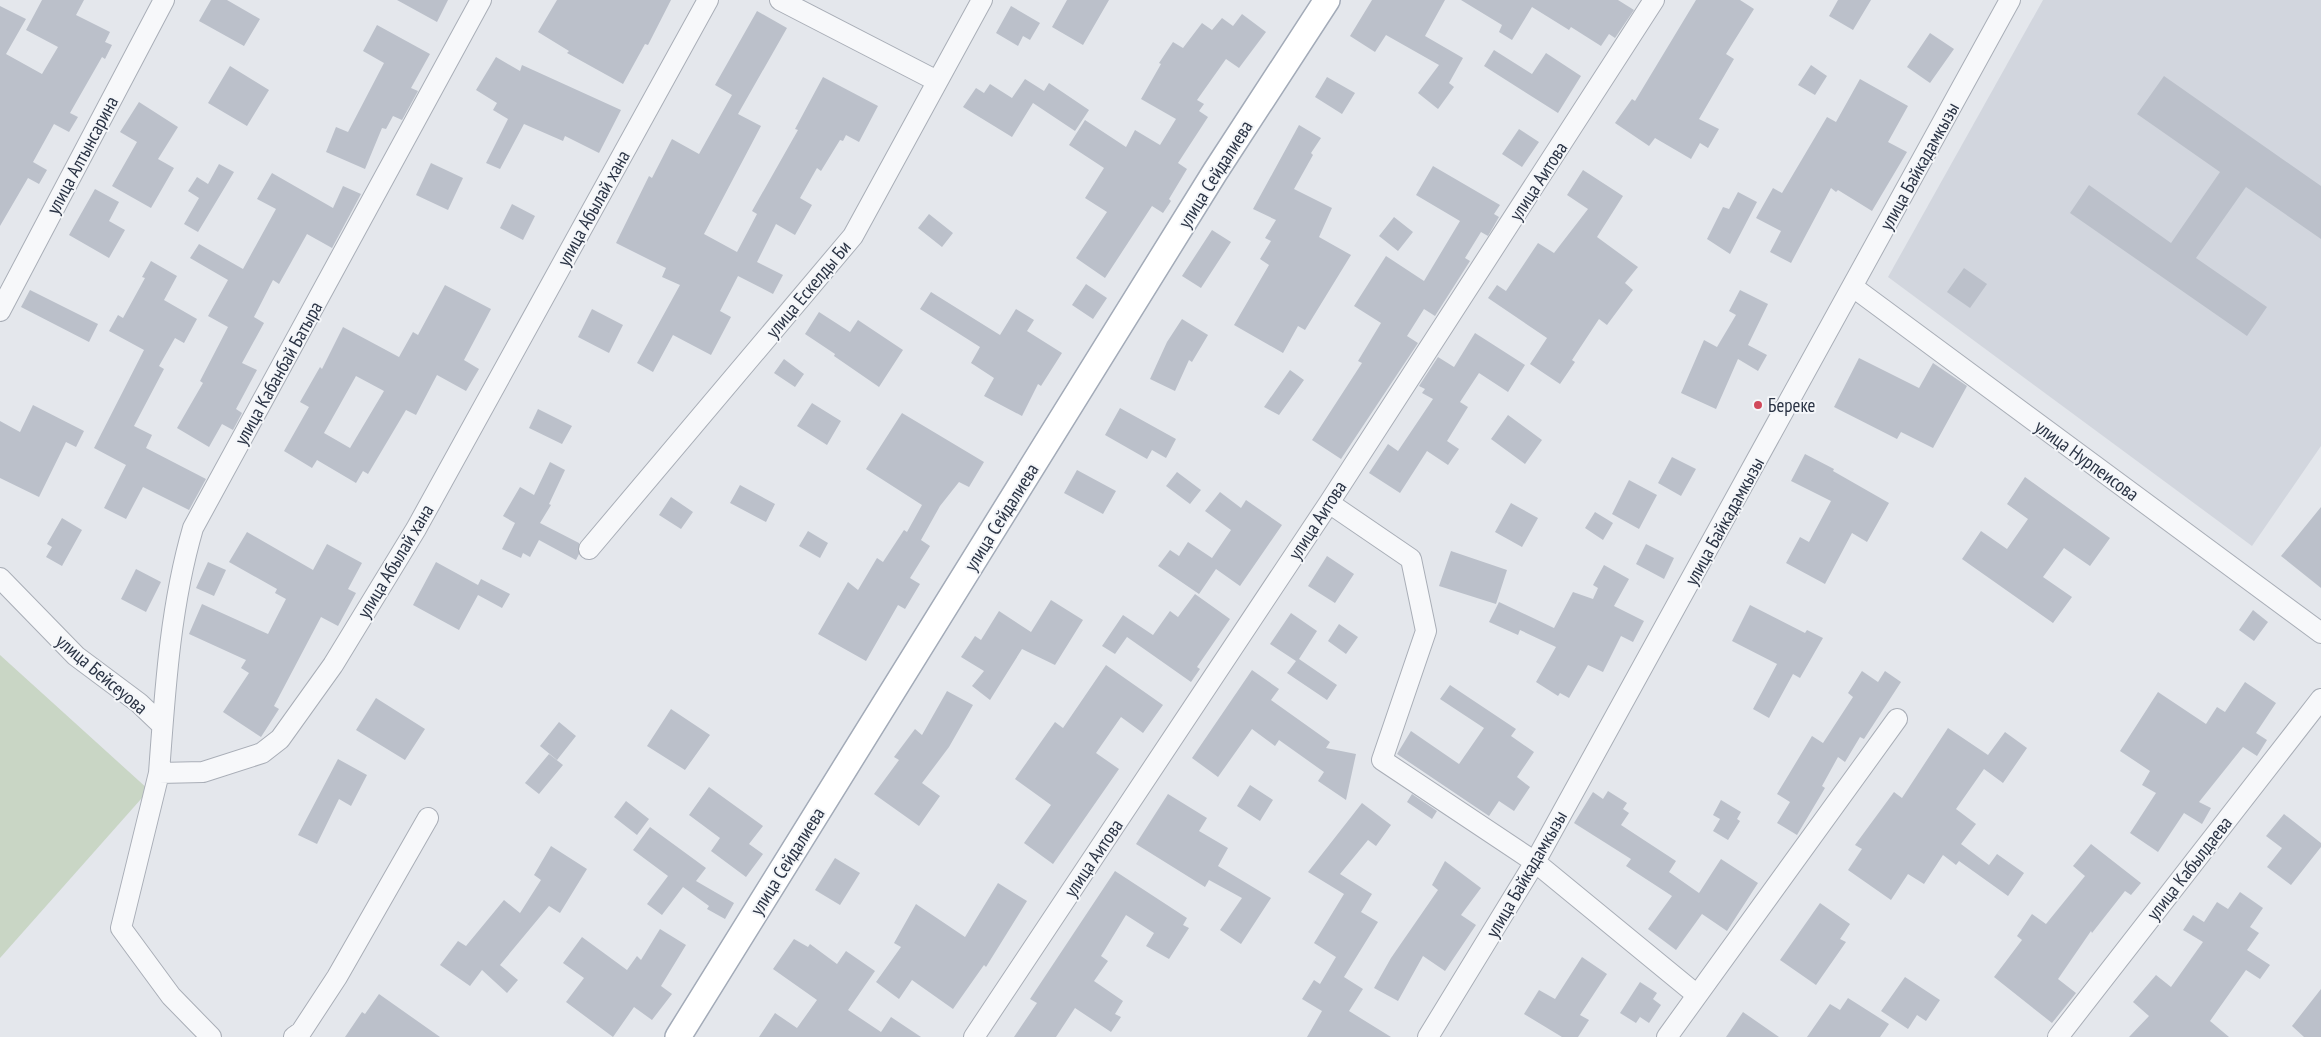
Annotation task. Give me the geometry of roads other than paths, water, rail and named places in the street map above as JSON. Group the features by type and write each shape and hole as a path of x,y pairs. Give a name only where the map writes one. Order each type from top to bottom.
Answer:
{"main road":[{"name":"улица Сейдалиева","path":"678,1037 1215,172 1327,0"}],"street":[{"name":"улица Алтынсарина","path":"0,311 164,0"},
{"name":"улица Кабанбай Батыра","path":"159,772 165,688 182,565 193,528 482,0"},
{"name":"улица Абылай хана","path":"159,772 203,772 262,753 280,739 333,664 420,520 708,0"},
{"path":"780,0 937,81"},
{"name":"улица Ескелды Би","path":"589,548 853,236 982,0"},
{"name":"улица Аитова","path":"974,1037 1329,502 1654,0"},
{"name":"улица Байкадамкызы","path":"1428,1037 1535,862 2010,0"},
{"name":"улица Нурпеисова","path":"1853,287 2321,633"},
{"path":"1329,502 1411,559 1426,631 1382,760 1535,862 1697,995"},
{"name":"улица Бейсеуова","path":"0,578 76,656 139,703 162,725"},
{"name":"улица Кабылдаева","path":"2058,1037 2321,699"},
{"path":"1667,1037 1897,719"},
{"path":"159,772 121,928 171,996 211,1037"},
{"path":"294,1037 301,1032 337,977 428,818"}],"place":[{"name":"Береке","path":"1758,405"}]}
